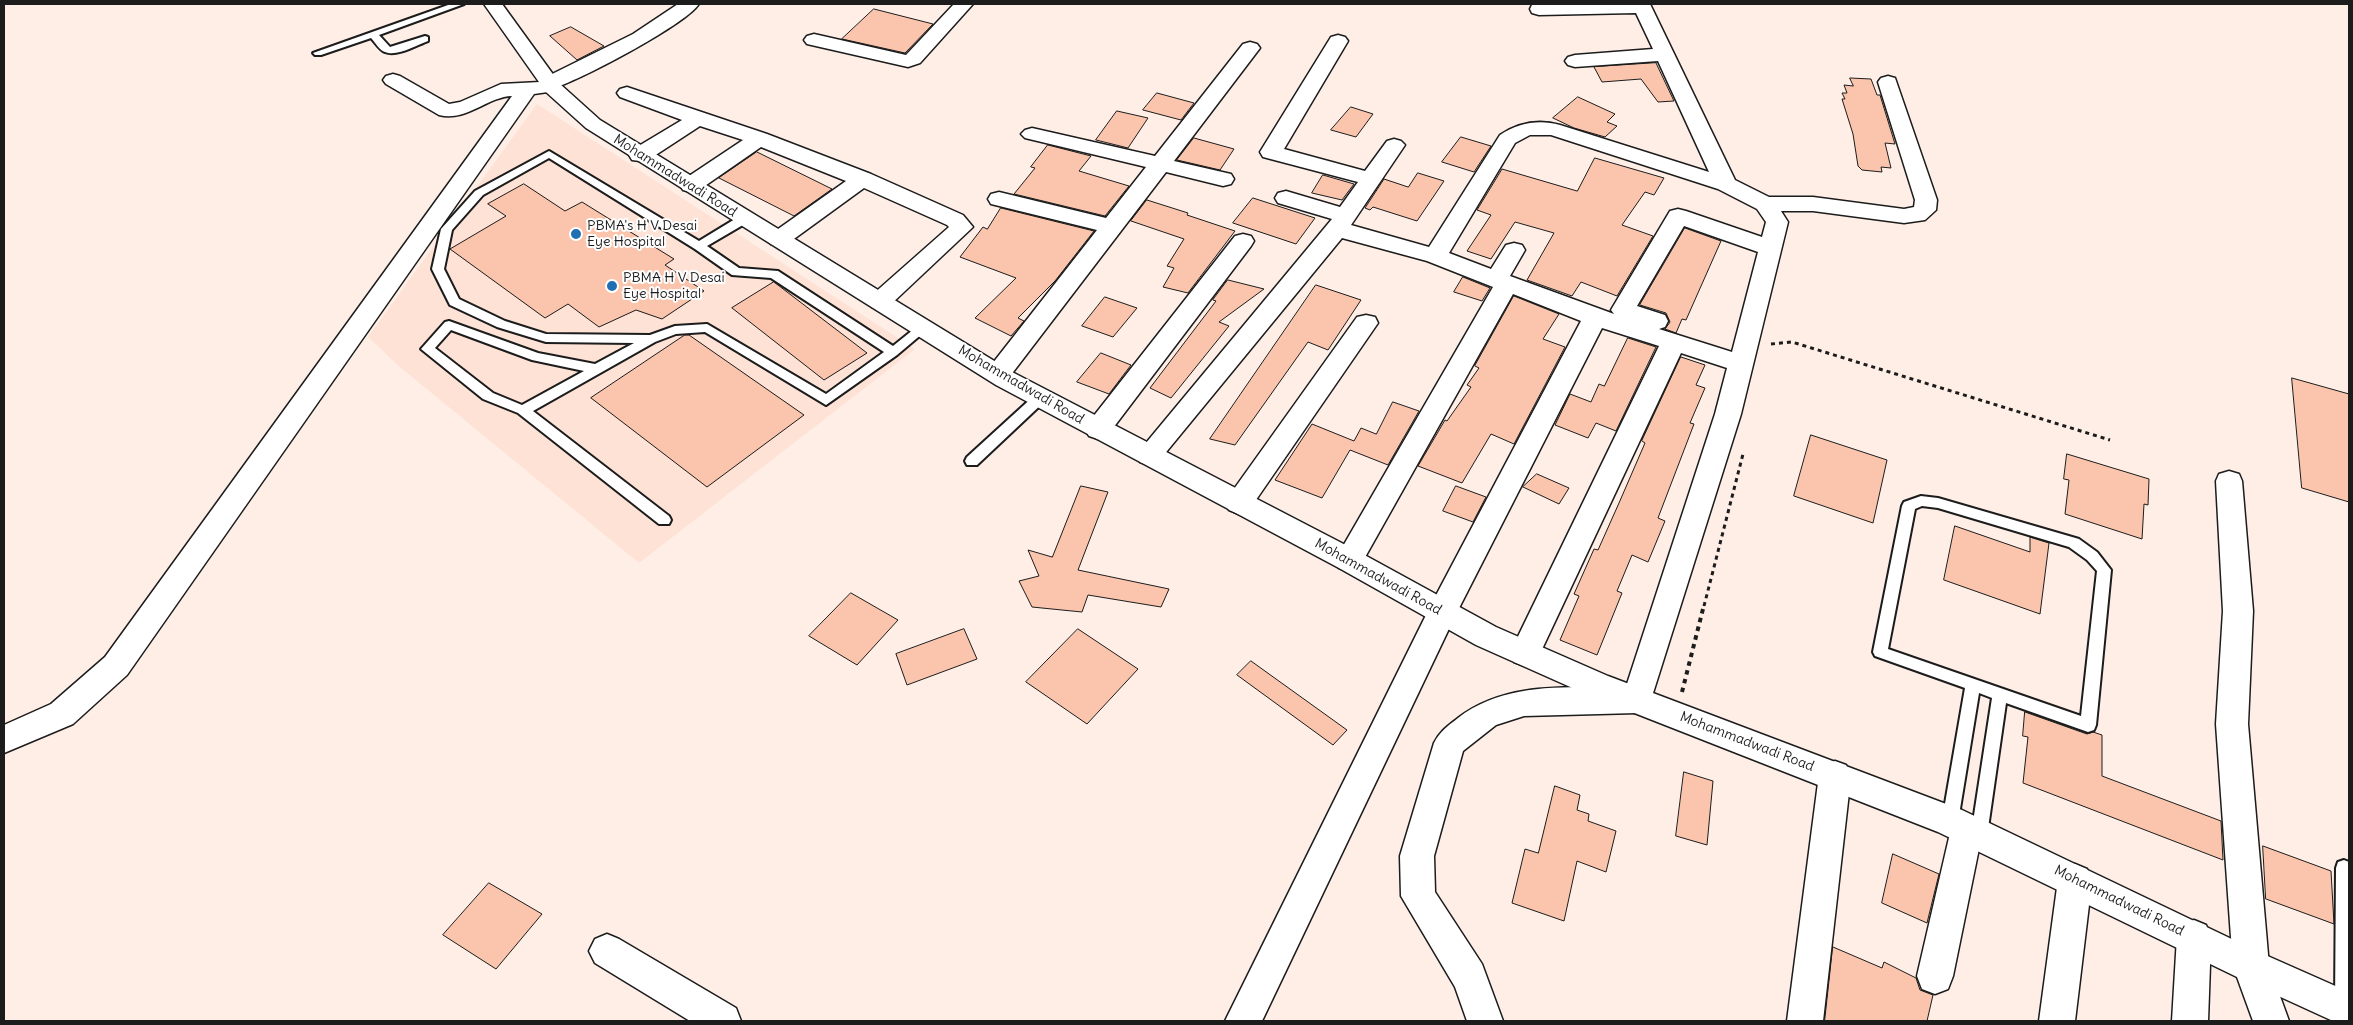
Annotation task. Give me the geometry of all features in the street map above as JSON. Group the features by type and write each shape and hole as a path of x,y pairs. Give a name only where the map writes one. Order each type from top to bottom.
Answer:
{"street":[{"name":"Mohammadwadi Road","path":"493,4 543,86 593,124 744,219 780,239 1040,398 1349,560 1486,636 1637,700 1835,775 1966,828 2194,937 2250,966 2347,1009"},
{"path":"393,80 446,111 466,108 501,90 543,86 620,50 662,26 690,4"},
{"path":"814,40 908,62 913,59 964,4"},
{"path":"1539,9 1641,5 1666,54 1726,184"},
{"path":"1338,41 1271,152 1370,179"},
{"path":"998,374 1250,48"},
{"path":"1575,61 1666,54"},
{"path":"1435,256 1507,139 1519,130 1534,127 1553,129 1726,184 1765,204 1813,204 1904,216 1917,215 1925,210 1926,200 1888,82"},
{"path":"4,739 62,714 116,666 543,86"},
{"path":"627,92 698,119 760,138 864,179 955,220 962,227 880,301"},
{"path":"640,155 698,119"},
{"path":"1032,134 1223,179"},
{"path":"691,185 760,138"},
{"path":"1149,455 1341,222 1394,145"},
{"path":"780,239 864,179"},
{"path":"1286,198 1341,222 1595,317 1674,343 1743,359"},
{"path":"999,199 1112,227"},
{"path":"1485,1021 1468,977 1418,896 1417,856 1450,742 1486,715 1524,703 1637,700 1728,414 1743,359 1777,222 1765,204"},
{"path":"1743,359 1623,310 1678,216 1771,248"},
{"path":"1098,429 1243,241"},
{"path":"1349,560 1501,282 1514,250"},
{"path":"1243,1021 1442,612 1595,317"},
{"path":"1239,503 1366,324"},
{"path":"1525,653 1674,343"},
{"path":"2230,481 2238,611 2232,724 2250,966 2271,1021"},
{"path":"1805,1021 1835,775"},
{"path":"1935,976 1966,828"},
{"path":"2057,1021 2075,880"},
{"path":"2190,1021 2194,937"},
{"path":"607,952 723,1021"}],"lane":[{"path":"318,53 459,4"},
{"path":"373,34 387,50 394,50 426,39"},
{"path":"651,339 546,338 502,324 454,302 438,269 447,229 479,193 549,154 699,246 736,272 774,274 893,352"},
{"path":"699,246 744,219"},
{"path":"597,369 536,357 449,326 427,350 488,396 523,410 664,520"},
{"path":"523,410 651,339 675,330 707,328 826,400 923,328"},
{"path":"972,461 1040,398"},
{"path":"1921,501 1938,503 2074,543 2092,556 2104,570 2088,725 2000,694 1880,652 1909,506 1921,501"},
{"path":"1966,828 1973,684"},
{"path":"1966,828 2000,694"},
{"path":"2344,868 2347,1009"}],"path":[{"path":"1769,352 1772,342 1792,342 2110,440"},
{"path":"1676,715 1745,447"}],"shaded area":[{"name":"PBMA H V Desai Eye Hospital","path":"537,104 915,349 639,563 400,367 368,337"}],"building":[{"path":"874,9 933,24 905,53 842,39"},
{"path":"571,27 604,46 577,60 550,36"},
{"path":"1656,63 1674,101 1658,102 1641,79 1602,82 1594,67"},
{"path":"1850,78 1871,79 1877,95 1880,95 1895,144 1885,143 1891,168 1881,167 1882,172 1862,170 1858,166 1853,134 1842,99 1845,99 1842,93 1847,93 1844,85 1853,86"},
{"path":"1157,93 1194,103 1181,120 1143,110"},
{"path":"1578,97 1615,114 1607,122 1617,126 1605,137 1574,128 1553,118"},
{"path":"1351,107 1373,114 1356,137 1331,130"},
{"path":"1117,111 1148,118 1128,148 1096,140"},
{"path":"1461,137 1491,146 1474,172 1442,162"},
{"path":"1194,138 1234,149 1220,170 1177,160"},
{"path":"1048,145 1091,156 1079,171 1129,186 1105,216 1014,194 1035,168 1031,167"},
{"path":"757,152 832,189 794,216 719,178"},
{"path":"1595,158 1664,178 1654,195 1645,192 1622,225 1653,236 1617,296 1581,282 1572,296 1527,280 1554,233 1515,222 1491,259 1467,251 1491,215 1477,210 1502,169 1577,191"},
{"path":"1418,173 1444,181 1417,221 1373,207 1370,210 1365,208 1384,179 1408,187"},
{"path":"1323,175 1354,184 1342,200 1312,193"},
{"path":"524,184 565,211 582,202 674,259 665,265 704,291 662,319 636,310 599,327 568,304 545,318 450,249 506,216 488,204"},
{"path":"1253,198 1315,218 1296,244 1233,223"},
{"path":"1147,200 1235,231 1188,293 1163,287 1174,268 1167,266 1184,239 1131,221"},
{"path":"1001,208 1094,231 1055,281 1018,318 1024,321 1011,336 975,318 1016,278 960,257 983,227 987,229"},
{"path":"1685,228 1721,241 1686,320 1682,319 1676,333 1665,329 1670,322 1666,313 1640,305"},
{"path":"1463,277 1490,288 1482,301 1454,292"},
{"path":"1228,280 1264,289 1219,322 1229,326 1171,398 1150,388 1216,301 1213,300"},
{"path":"774,282 867,353 824,380 732,308"},
{"path":"1316,285 1361,300 1328,350 1308,342 1235,445 1210,439"},
{"path":"1514,296 1559,314 1543,339 1565,347 1514,444 1491,434 1462,483 1418,466 1445,420 1447,421 1471,387 1467,385 1479,368 1475,366"},
{"path":"1105,297 1137,308 1113,337 1082,326"},
{"path":"685,335 689,335 804,415 707,487 591,398"},
{"path":"1628,338 1656,347 1616,431 1596,423 1588,438 1555,425 1570,394 1591,402 1599,384 1604,386"},
{"path":"1101,353 1131,365 1109,394 1077,382"},
{"path":"1681,357 1705,365 1696,385 1705,388 1690,423 1694,424 1658,518 1665,521 1648,562 1632,555 1617,591 1622,593 1597,655 1560,640 1579,596 1574,594 1594,549 1598,550 1645,443 1642,441"},
{"path":"2292,378 2349,394 2349,502 2302,488"},
{"path":"1393,402 1419,411 1388,465 1350,450 1322,498 1275,480 1312,424 1354,441 1361,428 1376,434"},
{"path":"1811,435 1887,460 1873,523 1794,496"},
{"path":"2067,454 2149,479 2148,505 2144,504 2142,539 2065,514 2069,480 2064,479"},
{"path":"1537,474 1569,488 1559,504 1523,487"},
{"path":"1081,486 1108,492 1078,570 1169,589 1161,607 1088,595 1082,612 1032,607 1019,581 1039,576 1028,550 1052,557"},
{"path":"1456,486 1486,497 1473,522 1443,511"},
{"path":"1955,526 2030,552 2030,537 2049,543 2040,614 1944,580"},
{"path":"851,593 898,620 857,665 809,636"},
{"path":"964,629 977,659 907,685 896,654"},
{"path":"1078,629 1138,669 1087,724 1026,682"},
{"path":"1251,661 1347,730 1333,745 1237,675"},
{"path":"2025,712 2087,734 2093,732 2102,735 2102,776 2221,821 2223,860 2023,783 2028,737 2023,736"},
{"path":"1684,772 1713,781 1707,845 1676,836"},
{"path":"1555,786 1580,795 1577,810 1589,814 1588,821 1616,831 1606,872 1577,861 1564,921 1512,903 1525,849 1538,853"},
{"path":"2263,846 2331,871 2334,924 2266,899"},
{"path":"1893,854 1939,874 1927,923 1882,903"},
{"path":"489,883 542,914 496,969 443,935"},
{"path":"1833,947 1882,968 1884,962 1916,978 1920,990 1933,995 1927,1021 1825,1021"}],"place":[{"name":"PBMA's H V Desai Eye Hospital","path":"576,234"},
{"name":"PBMA H V Desai Eye Hospital","path":"612,286"}]}
